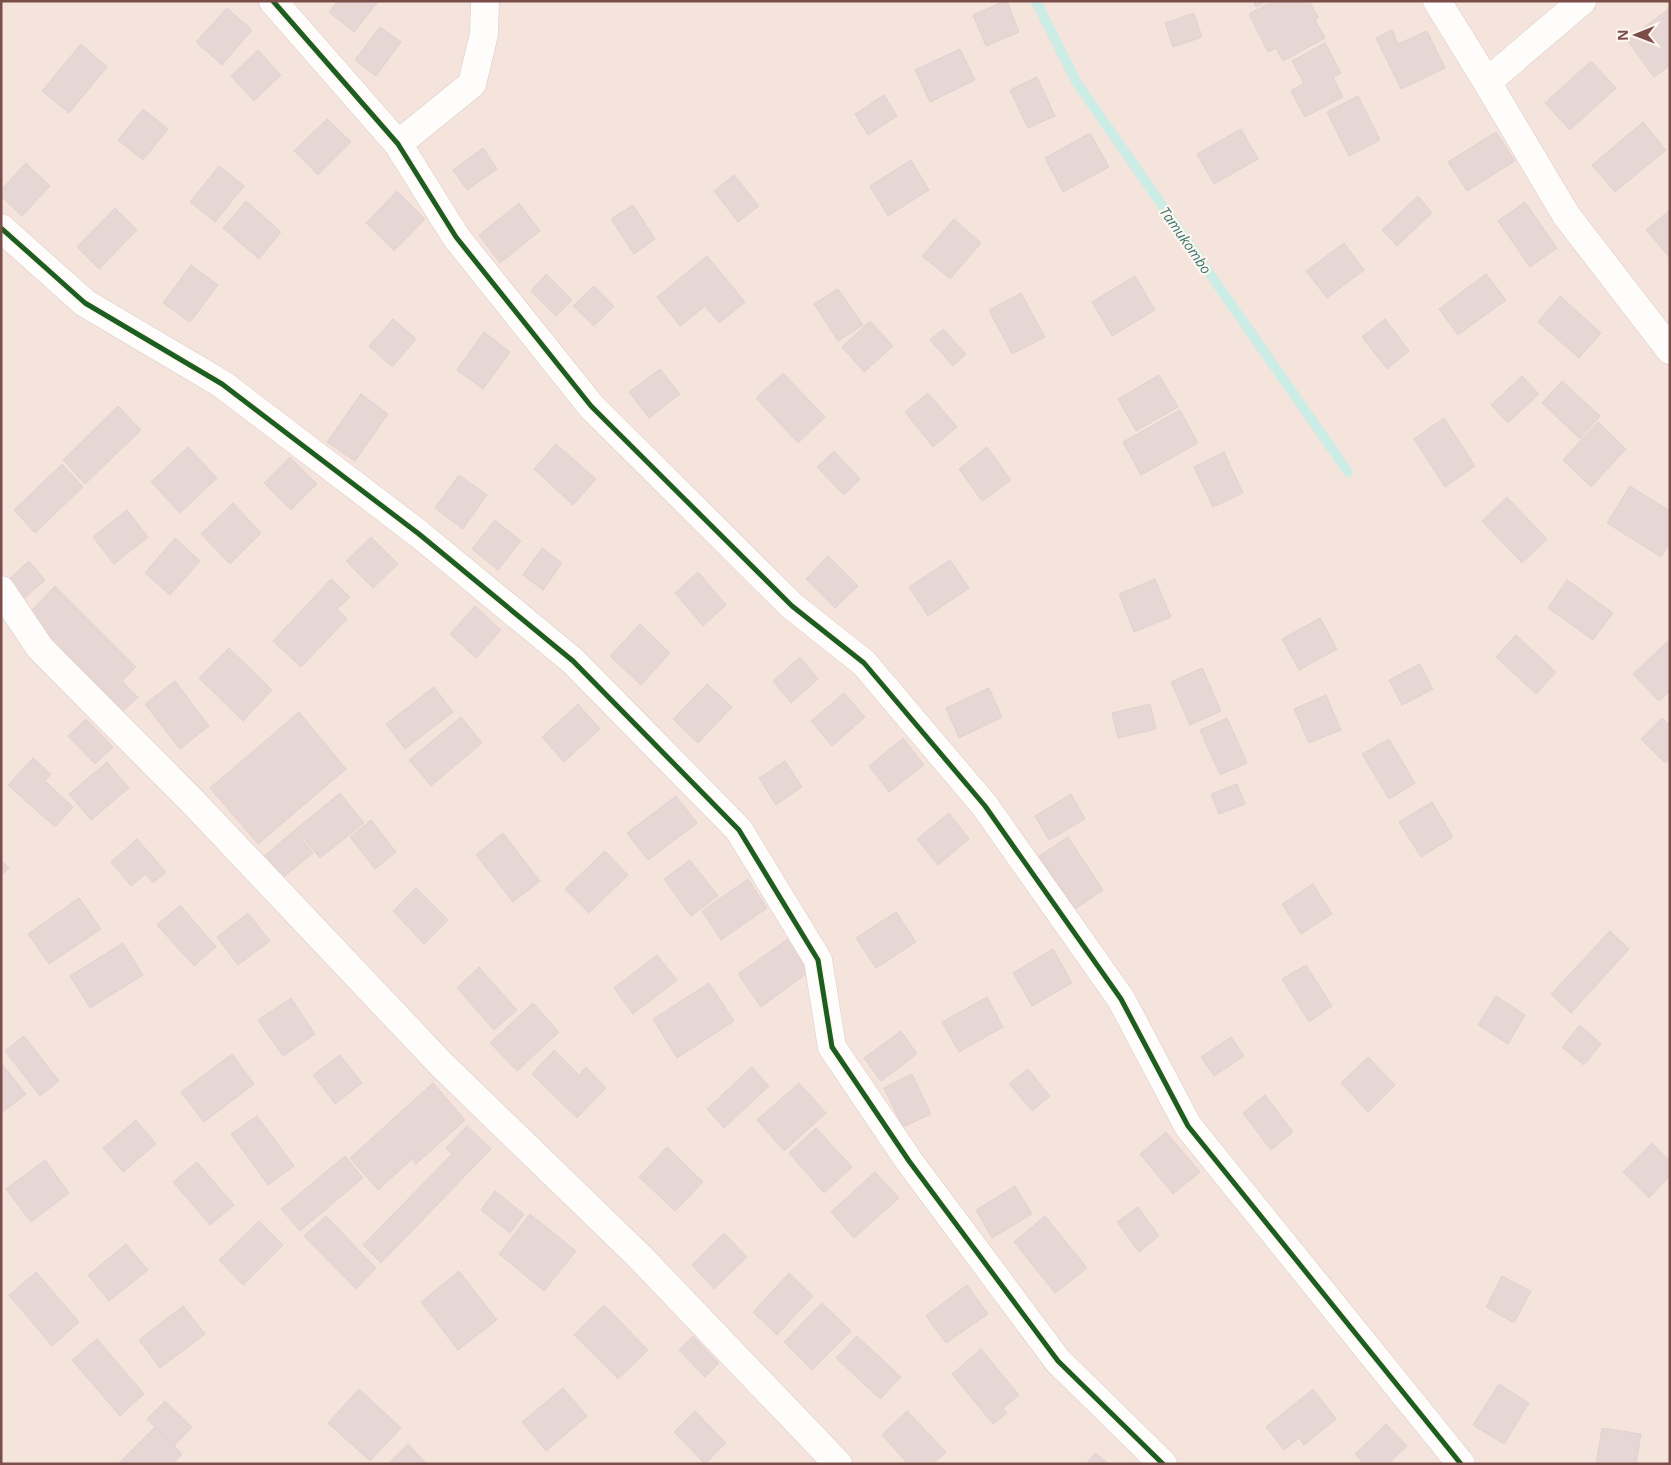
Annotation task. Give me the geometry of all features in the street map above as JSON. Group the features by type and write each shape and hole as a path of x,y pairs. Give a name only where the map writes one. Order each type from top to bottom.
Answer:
{"street":[{"path":"273,1 398,144 456,238 591,406 792,606 864,663 985,806 1121,999 1188,1126 1460,1464"},
{"path":"398,144 472,84 484,34 485,1"},
{"path":"1437,1 1488,82 1566,215 1670,350"},
{"path":"1488,82 1582,1"},
{"path":"1,228 84,303 222,384 419,534 573,662 739,830 818,960 832,1047 908,1161 1058,1361 1163,1464"},
{"path":"1,590 40,648 193,802 441,1064 640,1258 838,1464"}],"shaded area":[{"path":"1,1 1670,1 1670,1464 1,1464"}],"building":[{"path":"338,1 374,1 377,3 354,32 329,12"},
{"path":"1007,1 1019,32 986,46 973,15"},
{"path":"1253,1 1267,1 1256,7"},
{"path":"1273,1 1309,1 1318,18 1315,20 1325,38 1283,61 1276,48 1268,52 1249,14"},
{"path":"227,8 252,30 222,65 196,42"},
{"path":"1670,8 1670,65 1654,77 1627,40"},
{"path":"1194,13 1202,37 1173,47 1165,23"},
{"path":"380,27 401,42 376,76 355,60"},
{"path":"1392,30 1398,44 1427,31 1445,68 1401,89 1376,38"},
{"path":"1325,43 1341,73 1333,77 1343,97 1305,117 1291,91 1304,83 1292,61"},
{"path":"81,44 107,67 69,113 42,91"},
{"path":"960,49 975,80 930,102 915,70"},
{"path":"258,50 281,75 254,101 231,76"},
{"path":"1591,61 1616,88 1570,130 1545,103"},
{"path":"1037,77 1055,116 1028,128 1010,90"},
{"path":"884,95 897,116 868,135 855,114"},
{"path":"1358,96 1380,140 1349,156 1327,112"},
{"path":"143,109 168,129 143,160 118,140"},
{"path":"327,119 351,142 318,175 294,151"},
{"path":"1643,122 1666,150 1615,192 1592,165"},
{"path":"1241,129 1258,159 1214,184 1197,154"},
{"path":"1496,132 1515,161 1467,191 1448,162"},
{"path":"1090,133 1109,167 1063,192 1045,158"},
{"path":"483,148 497,169 467,190 453,170"},
{"path":"911,160 929,190 888,216 870,186"},
{"path":"26,163 50,186 22,216 1,196 1,190"},
{"path":"219,166 244,186 215,222 190,202"},
{"path":"734,175 759,206 738,222 714,191"},
{"path":"397,191 425,219 394,251 366,223"},
{"path":"1418,196 1432,213 1397,246 1382,230"},
{"path":"246,201 281,232 259,259 223,228"},
{"path":"1525,202 1557,248 1530,267 1498,221"},
{"path":"519,203 540,231 500,263 479,235"},
{"path":"633,205 655,239 634,254 611,219"},
{"path":"115,208 137,230 99,269 77,247"},
{"path":"1670,210 1670,258 1646,230"},
{"path":"954,219 981,243 950,279 922,256"},
{"path":"1344,243 1364,270 1327,298 1306,271"},
{"path":"707,256 745,302 719,323 705,306 680,326 657,297"},
{"path":"191,265 218,285 190,322 163,303"},
{"path":"546,274 572,300 556,316 531,291"},
{"path":"1486,274 1506,300 1458,335 1439,309"},
{"path":"1135,276 1155,310 1112,336 1092,302"},
{"path":"594,286 614,306 594,326 573,306"},
{"path":"838,289 863,325 838,341 814,304"},
{"path":"1021,293 1045,337 1012,354 989,310"},
{"path":"1560,296 1601,333 1579,358 1538,322"},
{"path":"393,319 416,339 392,367 369,346"},
{"path":"1385,319 1409,351 1387,369 1362,337"},
{"path":"870,321 893,346 864,372 842,347"},
{"path":"943,329 966,354 953,366 930,340"},
{"path":"484,332 510,352 483,389 457,370"},
{"path":"660,369 680,394 649,418 629,392"},
{"path":"783,373 825,417 798,443 756,398"},
{"path":"1159,375 1178,407 1136,431 1118,399"},
{"path":"1522,376 1539,394 1508,423 1491,405"},
{"path":"1562,381 1600,416 1580,439 1542,403"},
{"path":"928,393 957,427 933,447 905,412"},
{"path":"361,394 388,414 355,461 327,442"},
{"path":"118,406 141,430 85,484 63,460"},
{"path":"1180,410 1198,443 1141,475 1123,442"},
{"path":"1444,418 1475,466 1445,487 1414,439"},
{"path":"1598,422 1626,449 1591,487 1563,460"},
{"path":"556,444 596,479 573,505 534,469"},
{"path":"188,447 217,478 180,513 151,482"},
{"path":"987,447 1011,480 982,501 959,469"},
{"path":"834,451 860,479 844,495 817,467"},
{"path":"1224,452 1243,493 1213,507 1194,467"},
{"path":"290,457 317,484 291,510 264,483"},
{"path":"62,464 83,487 35,533 14,510"},
{"path":"459,475 487,495 463,529 435,508"},
{"path":"1630,486 1670,511 1670,542 1661,557 1607,523"},
{"path":"1507,497 1547,539 1522,563 1482,521"},
{"path":"233,503 261,533 230,564 201,534"},
{"path":"127,510 148,537 114,564 93,537"},
{"path":"495,520 521,541 498,570 472,549"},
{"path":"371,537 398,564 373,588 346,561"},
{"path":"175,538 200,561 170,595 145,573"},
{"path":"542,548 562,563 543,590 523,575"},
{"path":"828,556 858,586 835,608 806,579"},
{"path":"950,560 969,588 928,616 909,587"},
{"path":"29,561 45,580 24,598 9,579"},
{"path":"698,572 726,605 703,626 675,593"},
{"path":"331,579 350,597 337,609 347,619 301,667 273,641"},
{"path":"1155,579 1171,617 1134,632 1119,594"},
{"path":"1567,580 1613,613 1593,640 1548,608"},
{"path":"55,586 136,667 122,681 138,697 122,712 26,616"},
{"path":"475,606 501,630 476,658 450,634"},
{"path":"1320,618 1337,649 1299,670 1282,639"},
{"path":"640,624 670,653 641,685 610,656"},
{"path":"1516,635 1556,672 1536,694 1496,657"},
{"path":"1667,642 1670,644 1670,691 1659,701 1633,674"},
{"path":"229,648 272,690 243,721 199,678"},
{"path":"800,657 818,679 791,703 773,681"},
{"path":"1420,664 1433,689 1402,705 1389,680"},
{"path":"1202,668 1221,711 1190,725 1171,682"},
{"path":"175,681 209,726 180,749 145,704"},
{"path":"707,684 732,707 698,743 673,719"},
{"path":"434,687 453,712 405,749 386,724"},
{"path":"989,688 1002,717 959,738 946,708"},
{"path":"844,693 865,717 832,746 811,721"},
{"path":"1326,695 1341,730 1309,743 1294,709"},
{"path":"578,704 600,729 564,762 542,737"},
{"path":"1150,704 1156,729 1118,738 1112,713"},
{"path":"299,712 346,769 258,844 210,788"},
{"path":"461,717 482,743 431,786 409,760"},
{"path":"1227,718 1247,763 1220,775 1200,730"},
{"path":"1662,718 1670,726 1670,759 1665,763 1641,739"},
{"path":"86,719 113,747 95,764 68,736"},
{"path":"903,738 924,765 889,792 869,766"},
{"path":"1389,739 1415,783 1389,799 1362,754"},
{"path":"33,758 51,774 45,781 73,807 55,827 8,785"},
{"path":"785,761 802,787 776,805 759,778"},
{"path":"107,762 129,788 91,820 69,794"},
{"path":"1237,784 1245,804 1219,814 1211,794"},
{"path":"340,793 364,823 320,858 296,829"},
{"path":"1071,794 1085,819 1049,840 1035,816"},
{"path":"676,796 697,823 648,860 627,833"},
{"path":"1432,802 1453,837 1421,857 1399,822"},
{"path":"949,813 969,839 938,865 917,839"},
{"path":"371,820 396,852 375,869 350,837"},
{"path":"295,830 313,853 281,879 263,857"},
{"path":"503,833 540,881 513,902 476,855"},
{"path":"1068,837 1103,890 1075,909 1039,856"},
{"path":"137,839 166,872 153,883 146,874 131,886 111,862"},
{"path":"605,851 628,875 589,913 565,889"},
{"path":"1,860 9,868 1,876"},
{"path":"690,860 718,896 691,916 664,879"},
{"path":"748,879 767,908 721,940 702,911"},
{"path":"1313,884 1332,914 1301,934 1282,904"},
{"path":"416,888 448,920 424,944 393,911"},
{"path":"79,898 101,929 49,964 28,934"},
{"path":"180,905 216,947 194,966 157,925"},
{"path":"896,912 916,942 876,968 856,938"},
{"path":"248,913 270,941 238,965 217,937"},
{"path":"1610,931 1629,949 1571,1013 1551,994"},
{"path":"788,939 810,971 761,1007 738,974"},
{"path":"123,943 143,975 90,1008 70,976"},
{"path":"1053,949 1072,983 1032,1006 1013,973"},
{"path":"657,955 677,980 633,1014 614,988"},
{"path":"1306,965 1332,1006 1309,1022 1282,979"},
{"path":"479,967 517,1010 494,1030 457,988"},
{"path":"709,983 734,1021 677,1058 653,1019"},
{"path":"1496,996 1525,1015 1508,1044 1478,1025"},
{"path":"987,997 1003,1027 959,1052 942,1022"},
{"path":"291,998 315,1034 283,1056 258,1020"},
{"path":"533,1003 559,1032 517,1071 490,1043"},
{"path":"1580,1025 1601,1044 1584,1065 1562,1047"},
{"path":"901,1031 917,1054 881,1081 864,1058"},
{"path":"24,1036 59,1081 40,1096 5,1051"},
{"path":"1231,1037 1244,1056 1214,1076 1201,1057"},
{"path":"554,1050 579,1075 586,1067 606,1088 577,1118 532,1074"},
{"path":"232,1054 254,1084 204,1122 181,1092"},
{"path":"340,1055 362,1083 335,1104 313,1075"},
{"path":"1368,1057 1395,1085 1368,1112 1341,1083"},
{"path":"1,1063 26,1094 1,1113"},
{"path":"752,1067 769,1086 724,1128 707,1109"},
{"path":"1028,1069 1050,1096 1032,1111 1009,1084"},
{"path":"912,1074 931,1114 903,1127 884,1088"},
{"path":"433,1083 465,1120 416,1164 412,1159 378,1190 350,1158"},
{"path":"799,1083 826,1113 784,1151 757,1120"},
{"path":"1265,1095 1293,1132 1271,1150 1243,1113"},
{"path":"257,1116 294,1166 268,1185 231,1134"},
{"path":"136,1120 156,1144 123,1172 103,1148"},
{"path":"467,1126 491,1149 381,1263 363,1245 452,1154 446,1148"},
{"path":"816,1128 852,1167 824,1193 789,1153"},
{"path":"1166,1132 1200,1172 1173,1194 1140,1154"},
{"path":"1652,1143 1670,1161 1670,1176 1649,1198 1623,1172"},
{"path":"667,1147 703,1182 675,1211 639,1177"},
{"path":"345,1156 363,1178 300,1231 281,1209"},
{"path":"45,1160 69,1193 31,1222 6,1189"},
{"path":"197,1162 234,1205 210,1225 173,1182"},
{"path":"875,1172 899,1198 854,1238 831,1212"},
{"path":"1015,1186 1032,1214 992,1238 976,1210"},
{"path":"495,1191 524,1214 510,1233 481,1210"},
{"path":"1138,1207 1159,1236 1139,1252 1117,1222"},
{"path":"530,1214 576,1251 544,1291 499,1254"},
{"path":"326,1216 376,1268 356,1289 304,1236"},
{"path":"1045,1216 1087,1268 1055,1293 1014,1242"},
{"path":"259,1221 283,1245 243,1285 219,1260"},
{"path":"724,1233 747,1257 714,1289 692,1265"},
{"path":"126,1244 148,1270 109,1301 88,1275"},
{"path":"459,1271 497,1320 458,1350 421,1302"},
{"path":"36,1272 79,1322 52,1346 9,1295"},
{"path":"789,1273 813,1296 777,1335 753,1312"},
{"path":"1502,1276 1531,1291 1514,1323 1486,1307"},
{"path":"967,1285 988,1314 946,1343 926,1316"},
{"path":"822,1303 851,1331 812,1370 784,1342"},
{"path":"604,1305 648,1350 618,1379 574,1335"},
{"path":"183,1306 205,1334 160,1368 139,1340"},
{"path":"693,1336 719,1363 705,1377 679,1350"},
{"path":"857,1336 901,1377 880,1399 836,1358"},
{"path":"97,1339 144,1394 120,1416 72,1360"},
{"path":"981,1349 1019,1395 1003,1408 1007,1413 993,1424 952,1374"},
{"path":"1499,1384 1529,1403 1504,1444 1473,1425"},
{"path":"563,1388 587,1416 546,1451 522,1422"},
{"path":"359,1389 401,1428 370,1461 328,1423"},
{"path":"1313,1389 1336,1419 1304,1445 1299,1438 1284,1450 1266,1427"},
{"path":"165,1401 192,1427 174,1446 147,1419"},
{"path":"695,1411 726,1443 705,1464 674,1432"},
{"path":"907,1411 946,1452 933,1464 908,1464 882,1435"},
{"path":"1386,1424 1407,1446 1388,1464 1364,1464 1355,1454"},
{"path":"155,1427 182,1454 173,1464 118,1464"},
{"path":"1602,1428 1641,1434 1636,1464 1596,1464"},
{"path":"408,1444 427,1464 388,1464"},
{"path":"1095,1453 1109,1464 1086,1464"}],"waterway":[{"name":"Tamukombo","path":"1036,1 1077,83 1348,472"}],"cycle path":[{"path":"273,1 398,144 456,237 591,406 792,606 864,663 985,806 1121,999 1188,1126 1461,1464"},
{"path":"1,228 85,303 222,384 419,534 573,661 739,830 818,960 832,1047 909,1161 1058,1361 1163,1464"}]}
